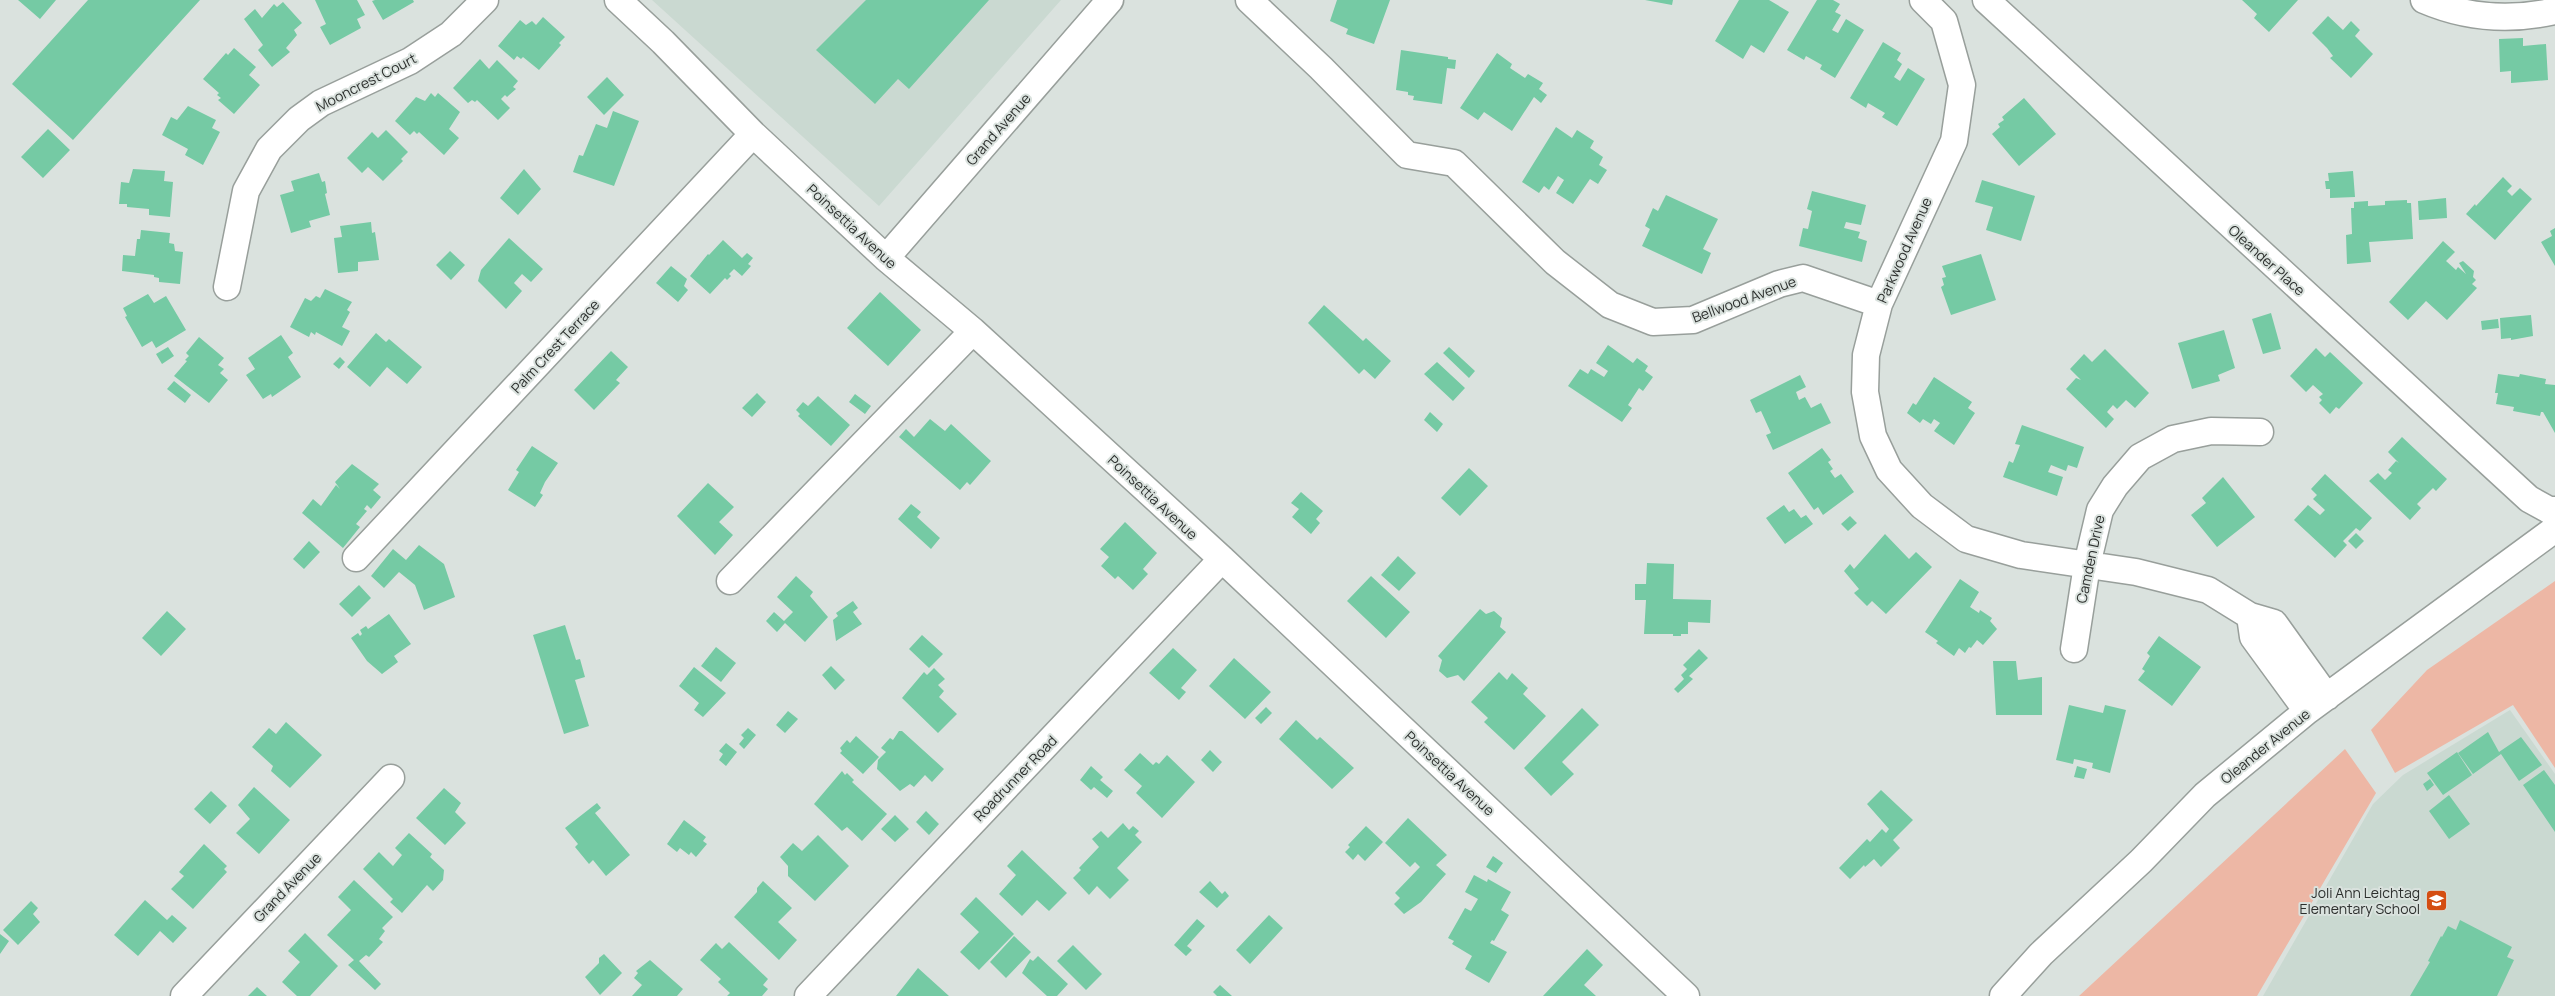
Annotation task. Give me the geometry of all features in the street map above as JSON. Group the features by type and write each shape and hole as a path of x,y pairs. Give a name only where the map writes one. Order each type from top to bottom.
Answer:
{"street":[{"name":"Mooncrest Court","path":"227,287 246,191 269,149 298,118 321,103 410,61 451,34 485,0"},
{"name":"Poinsettia Avenue","path":"618,0 664,42 753,134 886,258 973,331 1222,559 1686,996"},
{"name":"Grand Avenue","path":"886,258 1110,0"},
{"name":"Bellwood Avenue","path":"1249,0 1321,68 1407,155 1454,163 1555,262 1610,305 1653,322 1693,320 1779,284 1803,278 1879,304"},
{"name":"Parkwood Avenue","path":"1923,0 1944,20 1962,85 1954,141 1879,304 1866,355 1865,392 1873,436 1889,470 1922,506 1966,539 2021,555 2136,572 2208,590 2250,616 2274,624 2317,704"},
{"name":"Oleander Place","path":"1986,0 2529,499 2549,510 2555,510"},
{"path":"2424,0 2448,11 2509,18 2555,11"},
{"name":"Palm Crest Terrace","path":"356,558 753,134"},
{"path":"730,581 973,331"},
{"name":"Camden Drive","path":"2074,649 2087,565 2100,510 2115,486 2140,457 2173,440 2211,430 2260,432"},
{"name":"Oleander Avenue","path":"2003,996 2041,954 2141,861 2205,795 2317,704 2555,529"},
{"name":"Roadrunner Road","path":"808,996 1222,559"},
{"name":"Grand Avenue","path":"184,996 391,778"}],"shaded area":[{"path":"652,0 1061,0 879,206"},
{"path":"2555,581 2555,768 2513,705 2395,773 2371,730 2427,670"},
{"name":"Joli Ann Leichtag Elementary School","path":"2510,710 2555,774 2555,996 2263,996 2373,804 2403,775"},
{"path":"2345,749 2376,793 2257,996 2079,996"}],"building":[{"path":"18,0 56,0 40,19"},
{"path":"88,0 200,0 73,140 12,84"},
{"path":"315,0 357,0 365,15 357,19 361,28 330,45 320,27 326,24"},
{"path":"413,0 414,2 383,20 372,1"},
{"path":"866,0 989,0 909,89 898,79 875,104 816,50"},
{"path":"1337,0 1390,0 1374,44 1346,34 1348,29 1330,21"},
{"path":"1645,0 1673,0 1672,5"},
{"path":"1739,0 1769,0 1789,12 1764,53 1751,45 1743,59 1715,41"},
{"path":"1817,0 1833,0 1840,4 1835,12 1841,15 1832,30 1838,33 1846,19 1864,30 1835,78 1820,69 1822,65 1806,56 1804,60 1787,50"},
{"path":"2242,0 2298,0 2269,32 2254,18 2257,14"},
{"path":"283,2 302,23 294,30 297,35 286,48 290,52 272,67 258,50 263,45 244,19 255,9 262,18 274,4 277,7"},
{"path":"2328,16 2343,30 2351,21 2360,30 2355,36 2373,54 2351,78 2330,58 2333,56 2312,33"},
{"path":"543,17 565,37 559,43 561,45 539,70 523,57 521,59 517,56 514,60 498,46 520,20 526,25 532,21 536,25"},
{"path":"2523,38 2523,46 2546,44 2548,80 2511,83 2511,71 2500,72 2499,39"},
{"path":"1883,42 1901,53 1897,60 1902,64 1894,77 1900,81 1908,68 1925,79 1897,126 1882,117 1885,113 1868,103 1866,108 1850,98"},
{"path":"234,48 256,67 249,75 260,85 234,114 218,100 221,98 217,95 219,93 203,79 226,53 228,55"},
{"path":"1401,50 1448,57 1448,59 1456,60 1455,69 1447,68 1442,104 1413,100 1414,96 1408,95 1408,92 1396,90"},
{"path":"1497,53 1512,64 1510,68 1525,78 1528,74 1543,83 1539,89 1547,95 1541,103 1534,97 1512,131 1484,112 1478,120 1460,108"},
{"path":"480,59 489,69 497,60 518,81 513,87 516,89 507,97 505,95 501,99 510,108 498,120 477,100 475,102 472,100 468,103 453,88"},
{"path":"607,77 624,95 604,115 587,97"},
{"path":"431,93 435,97 438,93 460,112 449,129 459,138 444,155 419,132 417,134 414,131 410,135 395,121 416,97 425,101"},
{"path":"2024,98 2056,134 2019,166 1992,134 2000,127 1998,124 2004,120 2002,117"},
{"path":"188,106 216,120 212,128 220,132 203,165 185,155 188,149 162,135 171,117 177,120"},
{"path":"613,111 639,121 614,186 573,172 579,155 583,156 596,124 607,128"},
{"path":"1556,127 1572,138 1577,130 1594,141 1590,148 1603,157 1599,165 1607,170 1598,184 1590,179 1573,204 1556,193 1564,180 1558,176 1549,190 1544,186 1539,193 1522,182"},
{"path":"48,129 70,150 43,178 21,157"},
{"path":"386,130 408,152 401,159 403,161 383,181 368,167 362,173 347,158 372,132 378,138"},
{"path":"133,169 165,171 164,181 173,182 170,217 149,215 149,209 127,207 127,204 119,204 121,182 129,183"},
{"path":"524,169 541,189 518,215 500,198"},
{"path":"2353,171 2355,197 2330,198 2330,189 2326,189 2325,181 2329,181 2328,173"},
{"path":"319,173 322,182 325,181 327,193 325,194 330,215 309,221 311,227 291,233 280,195 294,191 291,181"},
{"path":"2503,177 2512,186 2507,191 2512,196 2520,188 2532,199 2495,240 2466,214"},
{"path":"1982,180 2035,196 2021,241 1986,230 1993,207 1975,202"},
{"path":"1812,191 1866,205 1861,225 1846,222 1844,228 1860,232 1858,238 1867,241 1862,262 1799,246 1803,228 1808,229 1812,211 1807,209"},
{"path":"1666,195 1718,219 1703,249 1711,253 1702,274 1642,246 1650,229 1645,226 1653,208 1658,211"},
{"path":"2446,198 2447,218 2419,220 2418,201"},
{"path":"2407,200 2407,203 2411,203 2413,239 2369,242 2371,262 2347,264 2346,235 2352,234 2351,208 2354,208 2354,202 2368,201 2368,206 2385,205 2385,201"},
{"path":"371,222 372,233 375,232 379,260 358,262 358,271 338,273 334,238 342,237 340,226"},
{"path":"2555,228 2555,266 2541,242 2552,236 2550,231"},
{"path":"141,230 170,233 169,243 174,244 175,251 183,252 180,284 159,282 159,278 154,277 154,275 122,271 123,255 135,256 137,239 140,239"},
{"path":"509,238 543,269 531,282 522,274 514,283 522,291 506,309 478,281 481,270"},
{"path":"723,240 742,258 747,253 753,258 748,264 751,266 742,276 734,269 729,274 731,276 727,280 725,278 710,294 690,276 708,254"},
{"path":"2443,241 2455,252 2446,261 2456,270 2458,267 2466,274 2459,263 2463,261 2474,271 2473,277 2476,280 2472,284 2477,288 2447,320 2426,301 2408,320 2389,302"},
{"path":"450,251 465,265 451,280 436,265"},
{"path":"1981,254 1996,300 1951,315 1941,287 1944,285 1942,278 1946,277 1942,266"},
{"path":"671,266 687,279 684,286 688,290 678,302 656,283"},
{"path":"325,289 352,302 347,310 350,312 342,327 350,331 342,346 316,332 315,335 311,332 309,337 290,327 305,298 311,301 316,296 320,298"},
{"path":"880,292 921,330 888,366 847,328"},
{"path":"148,294 154,303 166,296 186,330 156,348 152,341 142,347 125,317 127,316 123,308"},
{"path":"1324,305 1363,341 1366,338 1391,361 1375,379 1364,369 1359,374 1308,323"},
{"path":"2271,313 2281,349 2263,354 2252,319"},
{"path":"2531,315 2533,336 2511,340 2511,338 2501,339 2500,318"},
{"path":"2498,319 2499,328 2482,330 2481,321"},
{"path":"2224,330 2235,368 2218,375 2220,381 2192,389 2178,343"},
{"path":"376,333 386,342 389,339 422,367 407,384 387,367 370,387 347,367"},
{"path":"281,335 293,353 288,357 301,377 272,397 271,394 263,399 246,375 255,369 248,358"},
{"path":"199,337 224,358 218,365 224,369 220,373 228,380 209,403 174,376 187,361 185,360 189,356 186,353"},
{"path":"1608,345 1633,363 1637,358 1648,366 1645,371 1653,377 1643,391 1639,388 1628,405 1632,408 1622,422 1568,386 1580,369 1588,374 1591,369 1604,377 1608,371 1596,363"},
{"path":"168,347 174,356 162,364 156,354"},
{"path":"1449,347 1475,371 1469,378 1443,353"},
{"path":"2316,348 2325,357 2330,352 2363,383 2339,409 2336,407 2330,414 2319,403 2322,400 2319,397 2323,394 2313,385 2306,392 2290,376"},
{"path":"2105,349 2149,393 2135,408 2126,400 2117,409 2113,405 2107,412 2114,419 2106,428 2066,389 2076,378 2081,380 2070,369 2084,354 2092,362"},
{"path":"611,351 628,367 616,380 620,383 594,410 574,390"},
{"path":"340,357 345,362 339,369 333,364"},
{"path":"1437,362 1465,388 1453,401 1424,374"},
{"path":"2498,374 2519,377 2520,374 2546,379 2545,384 2555,385 2555,433 2543,412 2541,412 2540,416 2513,411 2514,407 2496,404 2498,393 2495,393"},
{"path":"1800,375 1806,387 1796,392 1799,400 1805,397 1811,408 1821,403 1831,423 1773,450 1766,435 1771,433 1761,411 1756,413 1750,400"},
{"path":"1934,377 1972,402 1968,408 1975,413 1954,445 1934,431 1940,423 1934,419 1931,424 1923,419 1920,423 1907,413 1913,403 1916,405"},
{"path":"174,381 191,395 185,403 167,389"},
{"path":"757,393 766,402 752,417 742,408"},
{"path":"855,394 871,406 865,414 849,402"},
{"path":"818,396 850,425 831,446 798,416 800,414 796,410 803,402 808,406"},
{"path":"1430,412 1443,424 1437,432 1424,420"},
{"path":"930,419 945,431 951,424 991,461 970,485 967,482 960,490 899,437 906,429 914,437"},
{"path":"2022,425 2084,447 2077,468 2068,465 2066,471 2051,465 2048,472 2063,477 2057,496 2003,477 2009,461 2013,463 2020,445 2015,444"},
{"path":"2402,437 2447,479 2436,491 2433,488 2417,504 2421,508 2410,520 2369,481 2378,473 2385,480 2392,473 2388,470 2396,461 2399,463 2388,452"},
{"path":"532,446 558,463 545,482 540,493 543,495 535,507 508,490 519,472 516,470"},
{"path":"1822,448 1831,460 1828,462 1833,469 1830,471 1835,478 1841,474 1854,492 1823,515 1818,507 1814,510 1788,473"},
{"path":"352,464 379,484 373,490 381,497 371,509 367,505 364,509 367,511 356,524 360,527 343,548 302,513 313,499 321,506 336,485 340,489 335,482"},
{"path":"1469,468 1488,486 1460,516 1441,498"},
{"path":"2325,474 2372,518 2360,531 2356,528 2343,541 2347,545 2335,558 2294,520 2308,505 2320,515 2325,510 2313,499 2317,495 2311,489"},
{"path":"2223,477 2255,517 2217,547 2191,515 2206,503 2202,498"},
{"path":"708,483 734,507 719,522 733,535 715,555 677,516"},
{"path":"1301,492 1323,511 1316,519 1320,523 1311,534 1292,517 1299,509 1291,503"},
{"path":"911,504 921,512 917,517 940,538 931,549 898,519"},
{"path":"1784,505 1789,512 1794,509 1801,518 1806,515 1813,524 1785,544 1766,518"},
{"path":"1850,516 1857,523 1848,531 1841,524"},
{"path":"1125,522 1157,553 1143,569 1148,574 1133,590 1118,576 1115,579 1101,566 1109,557 1100,549"},
{"path":"2356,533 2364,541 2356,549 2348,541"},
{"path":"1885,534 1909,559 1916,552 1932,567 1886,614 1872,601 1867,606 1854,593 1859,589 1844,571 1850,564 1854,569"},
{"path":"309,541 320,552 304,569 293,559"},
{"path":"419,545 444,564 455,597 424,610 415,585 399,572 384,588 371,576 393,549 406,560"},
{"path":"1398,556 1416,573 1399,591 1381,575"},
{"path":"1647,563 1674,564 1673,599 1711,600 1710,623 1688,622 1688,634 1681,634 1681,636 1673,636 1673,634 1644,634 1646,600 1635,600 1635,584 1646,584"},
{"path":"796,576 813,592 810,596 828,617 805,642 785,623 777,632 766,621 774,612 784,621 793,612 777,597"},
{"path":"1371,576 1410,612 1386,638 1347,601"},
{"path":"1960,579 1979,592 1970,607 1979,613 1980,610 1992,618 1990,621 1997,629 1983,645 1977,640 1965,653 1959,648 1954,656 1925,632"},
{"path":"359,585 371,598 352,617 339,604"},
{"path":"853,601 858,608 853,612 862,624 836,641 833,620 838,616 836,613"},
{"path":"1480,609 1486,614 1494,611 1502,618 1500,627 1506,632 1464,681 1458,675 1447,678 1439,671 1442,660 1438,656"},
{"path":"167,611 186,629 161,656 142,638"},
{"path":"389,614 411,644 394,656 398,662 382,674 367,661 351,638 358,633 360,636 362,634 360,630 366,626 368,629"},
{"path":"565,625 576,660 580,659 585,677 575,680 589,726 564,734 533,635"},
{"path":"922,635 943,654 929,668 909,649"},
{"path":"2159,636 2201,667 2172,706 2138,680 2145,671 2142,669 2150,656 2147,653"},
{"path":"716,647 736,663 721,682 701,666"},
{"path":"1173,648 1197,670 1181,688 1186,692 1179,700 1149,673"},
{"path":"1699,649 1708,658 1689,676 1693,679 1678,693 1674,689 1684,679 1681,675 1687,669 1683,665"},
{"path":"1234,658 1271,692 1245,719 1209,686"},
{"path":"1993,661 2016,661 2018,680 2042,677 2042,715 1996,715"},
{"path":"831,666 845,680 835,690 822,675"},
{"path":"694,667 726,693 703,717 694,710 699,703 679,686"},
{"path":"934,668 945,679 938,685 944,691 939,697 957,714 938,733 902,698 924,672 927,675"},
{"path":"1499,672 1507,680 1512,673 1528,688 1523,694 1546,716 1514,750 1484,722 1488,718 1471,702"},
{"path":"2069,705 2103,713 2105,705 2126,710 2110,773 2092,768 2093,763 2074,759 2073,764 2056,760"},
{"path":"1266,707 1272,713 1261,724 1255,718"},
{"path":"1582,708 1599,725 1562,762 1574,774 1551,796 1524,768"},
{"path":"788,711 798,719 785,733 776,725"},
{"path":"1296,720 1317,740 1320,737 1354,768 1332,789 1279,739"},
{"path":"286,722 322,755 290,788 271,771 273,766 252,747 269,728 276,734"},
{"path":"748,728 756,735 744,749 739,744 744,738 741,735"},
{"path":"899,731 902,731 944,769 932,782 925,775 914,787 910,784 900,791 877,769 878,760 886,752 881,748 890,738 893,740"},
{"path":"2488,732 2499,752 2521,737 2542,765 2519,781 2501,754 2473,774 2458,753"},
{"path":"856,736 879,757 863,774 840,753 842,751 840,748 847,740 850,743"},
{"path":"726,743 737,752 726,766 719,760 723,754 719,751"},
{"path":"1210,750 1222,762 1213,772 1201,760"},
{"path":"2457,752 2472,775 2443,795 2427,773"},
{"path":"1140,753 1153,765 1156,762 1159,764 1167,755 1195,782 1162,818 1136,793 1142,786 1124,770"},
{"path":"1091,766 1103,777 1100,780 1113,791 1107,798 1094,787 1091,790 1080,780"},
{"path":"2077,766 2087,769 2084,779 2074,777"},
{"path":"2544,770 2555,785 2555,832 2523,785"},
{"path":"842,771 845,775 847,773 854,780 852,782 887,814 862,841 847,827 842,831 814,804"},
{"path":"2430,779 2434,785 2427,791 2423,784"},
{"path":"254,787 290,820 259,854 236,833 250,819 238,805"},
{"path":"444,788 461,803 455,812 466,823 445,845 416,818"},
{"path":"1881,790 1913,820 1893,840 1900,848 1881,867 1874,859 1865,867 1864,865 1850,879 1839,868 1867,839 1870,842 1882,829 1886,833 1889,829 1867,804"},
{"path":"211,791 227,806 210,824 194,809"},
{"path":"2449,795 2470,824 2449,839 2429,811"},
{"path":"597,803 601,808 595,813 630,855 606,876 593,860 589,864 575,847 578,844 565,828"},
{"path":"926,811 939,824 929,835 916,822"},
{"path":"895,815 909,829 895,842 881,829"},
{"path":"1408,818 1447,855 1436,865 1446,874 1421,902 1404,914 1394,904 1400,898 1395,893 1420,867 1415,862 1410,867 1385,843"},
{"path":"684,820 706,837 703,841 707,844 696,857 691,852 689,855 680,848 677,852 667,844"},
{"path":"1123,823 1129,830 1133,826 1139,831 1135,835 1142,842 1117,868 1129,880 1110,899 1097,886 1089,895 1073,878 1081,870 1079,868 1099,847 1092,839 1101,831 1108,838"},
{"path":"1366,826 1383,842 1365,861 1358,854 1353,860 1345,852 1350,847 1348,845"},
{"path":"409,833 432,854 430,857 444,870 443,880 433,891 427,885 402,913 390,902 393,899 363,869 379,852 393,866 402,855 395,848"},
{"path":"818,835 849,866 815,901 788,876 788,866 780,857 793,843 802,851"},
{"path":"204,844 227,866 224,869 227,872 193,909 171,889 184,876 179,872"},
{"path":"1022,850 1067,893 1049,911 1037,900 1022,916 999,894 1016,875 1007,866"},
{"path":"1493,856 1503,863 1496,873 1486,867"},
{"path":"1474,875 1487,882 1488,879 1511,892 1501,910 1509,915 1494,941 1492,940 1490,943 1507,952 1489,983 1465,969 1472,956 1452,944 1454,941 1448,938 1465,908 1471,911 1478,899 1465,892"},
{"path":"354,880 393,917 382,928 385,931 379,939 383,942 369,957 366,955 359,961 381,984 375,990 348,965 354,960 327,935 351,910 338,897"},
{"path":"763,881 792,908 778,922 797,940 779,960 734,917 757,892 757,888"},
{"path":"1210,881 1222,894 1225,891 1229,896 1217,908 1199,892"},
{"path":"976,897 1014,934 979,970 960,952 979,932 960,914"},
{"path":"145,900 167,920 172,915 187,928 173,943 160,931 138,956 114,935"},
{"path":"31,901 38,908 33,914 40,922 18,945 3,930"},
{"path":"1269,915 1283,928 1250,964 1236,950"},
{"path":"1197,919 1205,926 1187,946 1192,950 1186,956 1174,945"},
{"path":"2460,920 2512,947 2507,957 2514,960 2497,996 2410,996 2430,962 2428,961 2441,936 2448,926 2456,930"},
{"path":"305,933 338,966 310,996 297,996 282,982 300,962 288,951"},
{"path":"0,934 9,941 0,954"},
{"path":"1014,936 1031,952 1006,978 990,962"},
{"path":"729,942 768,979 763,985 768,989 762,996 727,996 730,993 718,982 721,979 700,960 716,943 722,949"},
{"path":"1073,945 1102,974 1086,990 1057,961"},
{"path":"1587,949 1603,965 1584,985 1596,996 1543,996"},
{"path":"604,954 622,973 600,995 585,977 599,963 599,958"},
{"path":"1038,956 1068,984 1057,996 1047,996 1022,973 1030,959 1033,961"},
{"path":"650,960 683,989 677,996 632,996 642,985 634,978 638,973 636,971"},
{"path":"918,968 949,996 896,996"},
{"path":"1220,985 1232,996 1217,996 1213,992"},
{"path":"257,987 267,996 248,996"}],"place":[{"name":"Joli Ann Leichtag Elementary School","path":"2436,900"}]}
